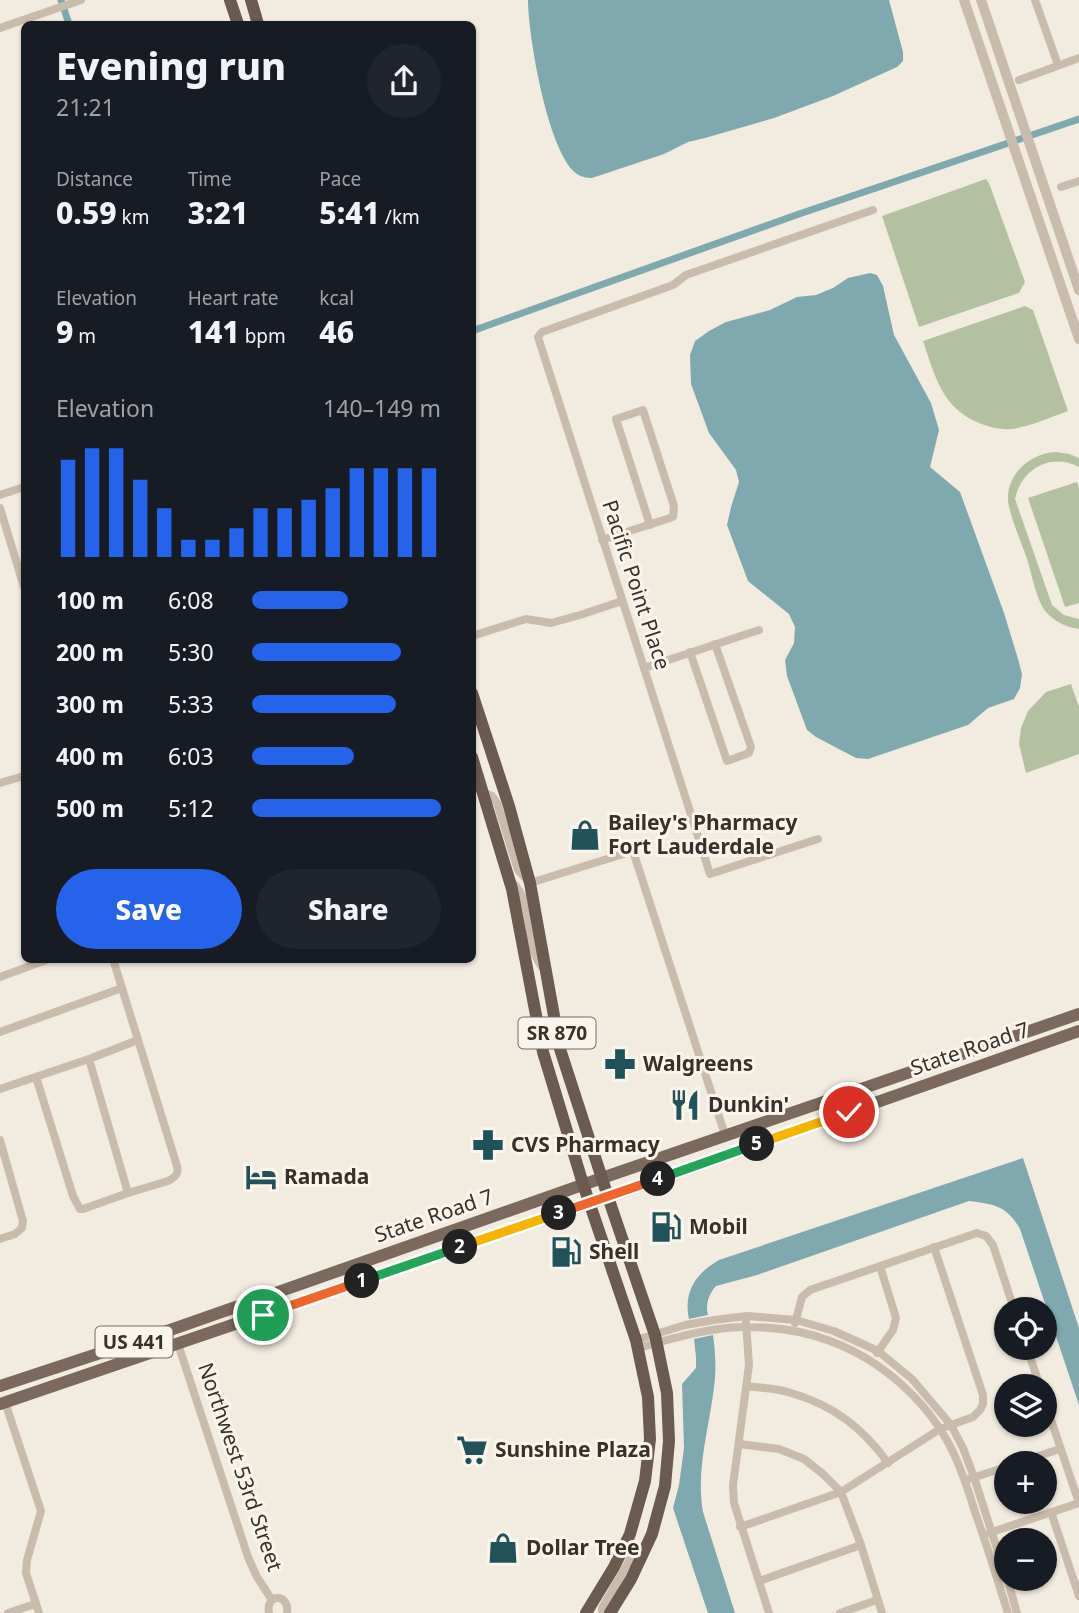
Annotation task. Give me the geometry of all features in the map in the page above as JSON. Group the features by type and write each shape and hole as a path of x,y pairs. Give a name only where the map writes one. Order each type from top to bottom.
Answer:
{"highway":[{"path":"230,0 237,21"},
{"path":"251,0 257,21"},
{"name":"SR 870","path":"476,708 509,806 530,883 560,1049 656,1339 667,1393 669,1441 665,1486 652,1534 631,1578 610,1613"},
{"name":"SR 870","path":"476,769 509,879 543,1052 589,1203 637,1344 648,1397 650,1438 645,1481 630,1534 586,1613"}],"main road":[{"name":"State Road 7","path":"0,1386 173,1329 583,1184 1079,1014"},
{"name":"State Road 7","path":"3,1403 608,1197 1079,1031"},
{"path":"322,1295 333,1285 337,1270"},
{"path":"178,1344 183,1330 194,1321"},
{"path":"153,1353 173,1329"},
{"path":"3,1403 7,1390 15,1382"}],"street":[{"path":"0,27 81,0"},
{"path":"964,0 1079,339"},
{"path":"981,0 1013,79 1021,119 1079,290"},
{"path":"1035,0 1058,65"},
{"path":"993,84 1079,58"},
{"path":"1061,187 1079,181"},
{"name":"Pacific Point Place","path":"818,839 710,874 538,337 542,332 673,285 686,275 873,210"},
{"path":"602,540 673,517 674,506 643,410 616,419 650,524"},
{"path":"0,495 21,487"},
{"path":"0,508 21,577"},
{"path":"476,635 526,619 551,623 622,601"},
{"path":"644,668 760,630"},
{"path":"690,652 727,761 750,753 751,747 715,644"},
{"path":"0,783 21,777"},
{"path":"484,793 492,796 497,803 518,870 530,883 634,851 725,1135"},
{"path":"509,879 522,894 535,951 541,966 546,965"},
{"path":"0,976 37,963"},
{"path":"36,1077 73,1196 80,1209 175,1178 177,1166 114,963"},
{"path":"0,1032 122,988"},
{"path":"0,1089 138,1040"},
{"path":"89,1059 128,1193"},
{"path":"0,1140 23,1221 22,1228 15,1234 0,1239"},
{"path":"793,1331 802,1297 810,1290 977,1233 986,1236 993,1245 1010,1297"},
{"path":"740,1527 841,1492 940,1429 973,1417 980,1410 983,1395 934,1247"},
{"path":"871,1360 893,1330 896,1318 880,1266"},
{"path":"747,1316 747,1386 733,1485 734,1503 769,1613"},
{"path":"656,1339 685,1325 747,1316 796,1320 834,1331 878,1351 912,1378 951,1425 963,1448 994,1538"},
{"path":"637,1344 746,1326 793,1331 830,1341 871,1360 903,1387 940,1429 953,1452 965,1480 1008,1613"},
{"name":"Northwest 53rd Street","path":"178,1344 248,1557 272,1600 279,1598 285,1601 287,1613"},
{"path":"747,1386 789,1392 819,1403 858,1427 888,1463"},
{"path":"3,1403 41,1511 26,1573 37,1608 8,1613"},
{"path":"1056,1437 1079,1503 1057,1510"},
{"path":"739,1444 779,1449 804,1459 841,1492 861,1545 881,1613"},
{"path":"1054,1451 1060,1449"},
{"path":"965,1480 994,1470"},
{"path":"983,1535 1045,1514"},
{"path":"1052,1514 1079,1596"},
{"path":"602,1613 602,1608 633,1550 630,1534"},
{"path":"759,1581 861,1545"},
{"path":"1011,1591 1017,1613"},
{"path":"269,1613 268,1605 272,1600"},
{"path":"840,1613 877,1600"}],"green space":[{"path":"986,179 1025,282 1019,293 919,327 882,216"},
{"path":"1025,306 1033,310 1068,411 1011,429 979,423 966,417 948,400 936,378 923,341"},
{"path":"1056,452 1079,458 1079,467 1058,461 1039,466 1024,479 1015,499 1052,605 1064,615 1079,619 1079,629 1057,621 1049,616 1043,607 1008,500 1012,481 1022,466 1038,456"},
{"path":"1077,482 1079,603 1065,607 1028,498"},
{"path":"1071,684 1079,707 1079,754 1026,773 1019,744 1021,728 1028,711 1046,692"}],"water":[{"path":"528,0 889,0 903,61 897,67 833,96 774,118 688,142 664,154 586,178 577,174 567,162 549,119 536,65"},
{"path":"870,273 877,275 883,286 894,335 931,403 939,430 930,467 960,492 1004,613 1022,674 1020,688 1014,699 988,708 968,725 868,759 856,758 807,730 787,676 785,660 794,643 795,627 789,614 748,581 727,525 739,482 736,470 709,433 691,384 690,355 695,341 726,322 770,310 797,297 816,295 848,278"},
{"path":"1023,1158 1079,1328 1079,1405 1057,1339 1057,1297 1043,1297 1020,1229 1010,1215 999,1208 969,1201 757,1275 716,1286 708,1299 708,1315 689,1319 688,1300 693,1284 719,1260"},
{"path":"713,1335 715,1378 702,1462 701,1495 703,1512 735,1613 708,1613 673,1508 684,1448 682,1384 696,1368 694,1339"}],"waterway":[{"path":"61,0 68,21"},
{"path":"476,330 799,214 1079,119"}],"place":[{"name":"Bailey's Pharmacy Fort Lauderdale","path":"585,835"},
{"name":"Walgreens","path":"620,1064"},
{"name":"Dunkin'","path":"685,1105"},
{"name":"CVS Pharmacy","path":"488,1145"},
{"name":"Ramada","path":"261,1177"},
{"name":"Mobil","path":"666,1227"},
{"name":"Shell","path":"566,1252"},
{"name":"Sunshine Plaza","path":"472,1450"},
{"name":"Dollar Tree","path":"503,1548"}],"route":[{"path":"263,1315 849,1112"}]}
